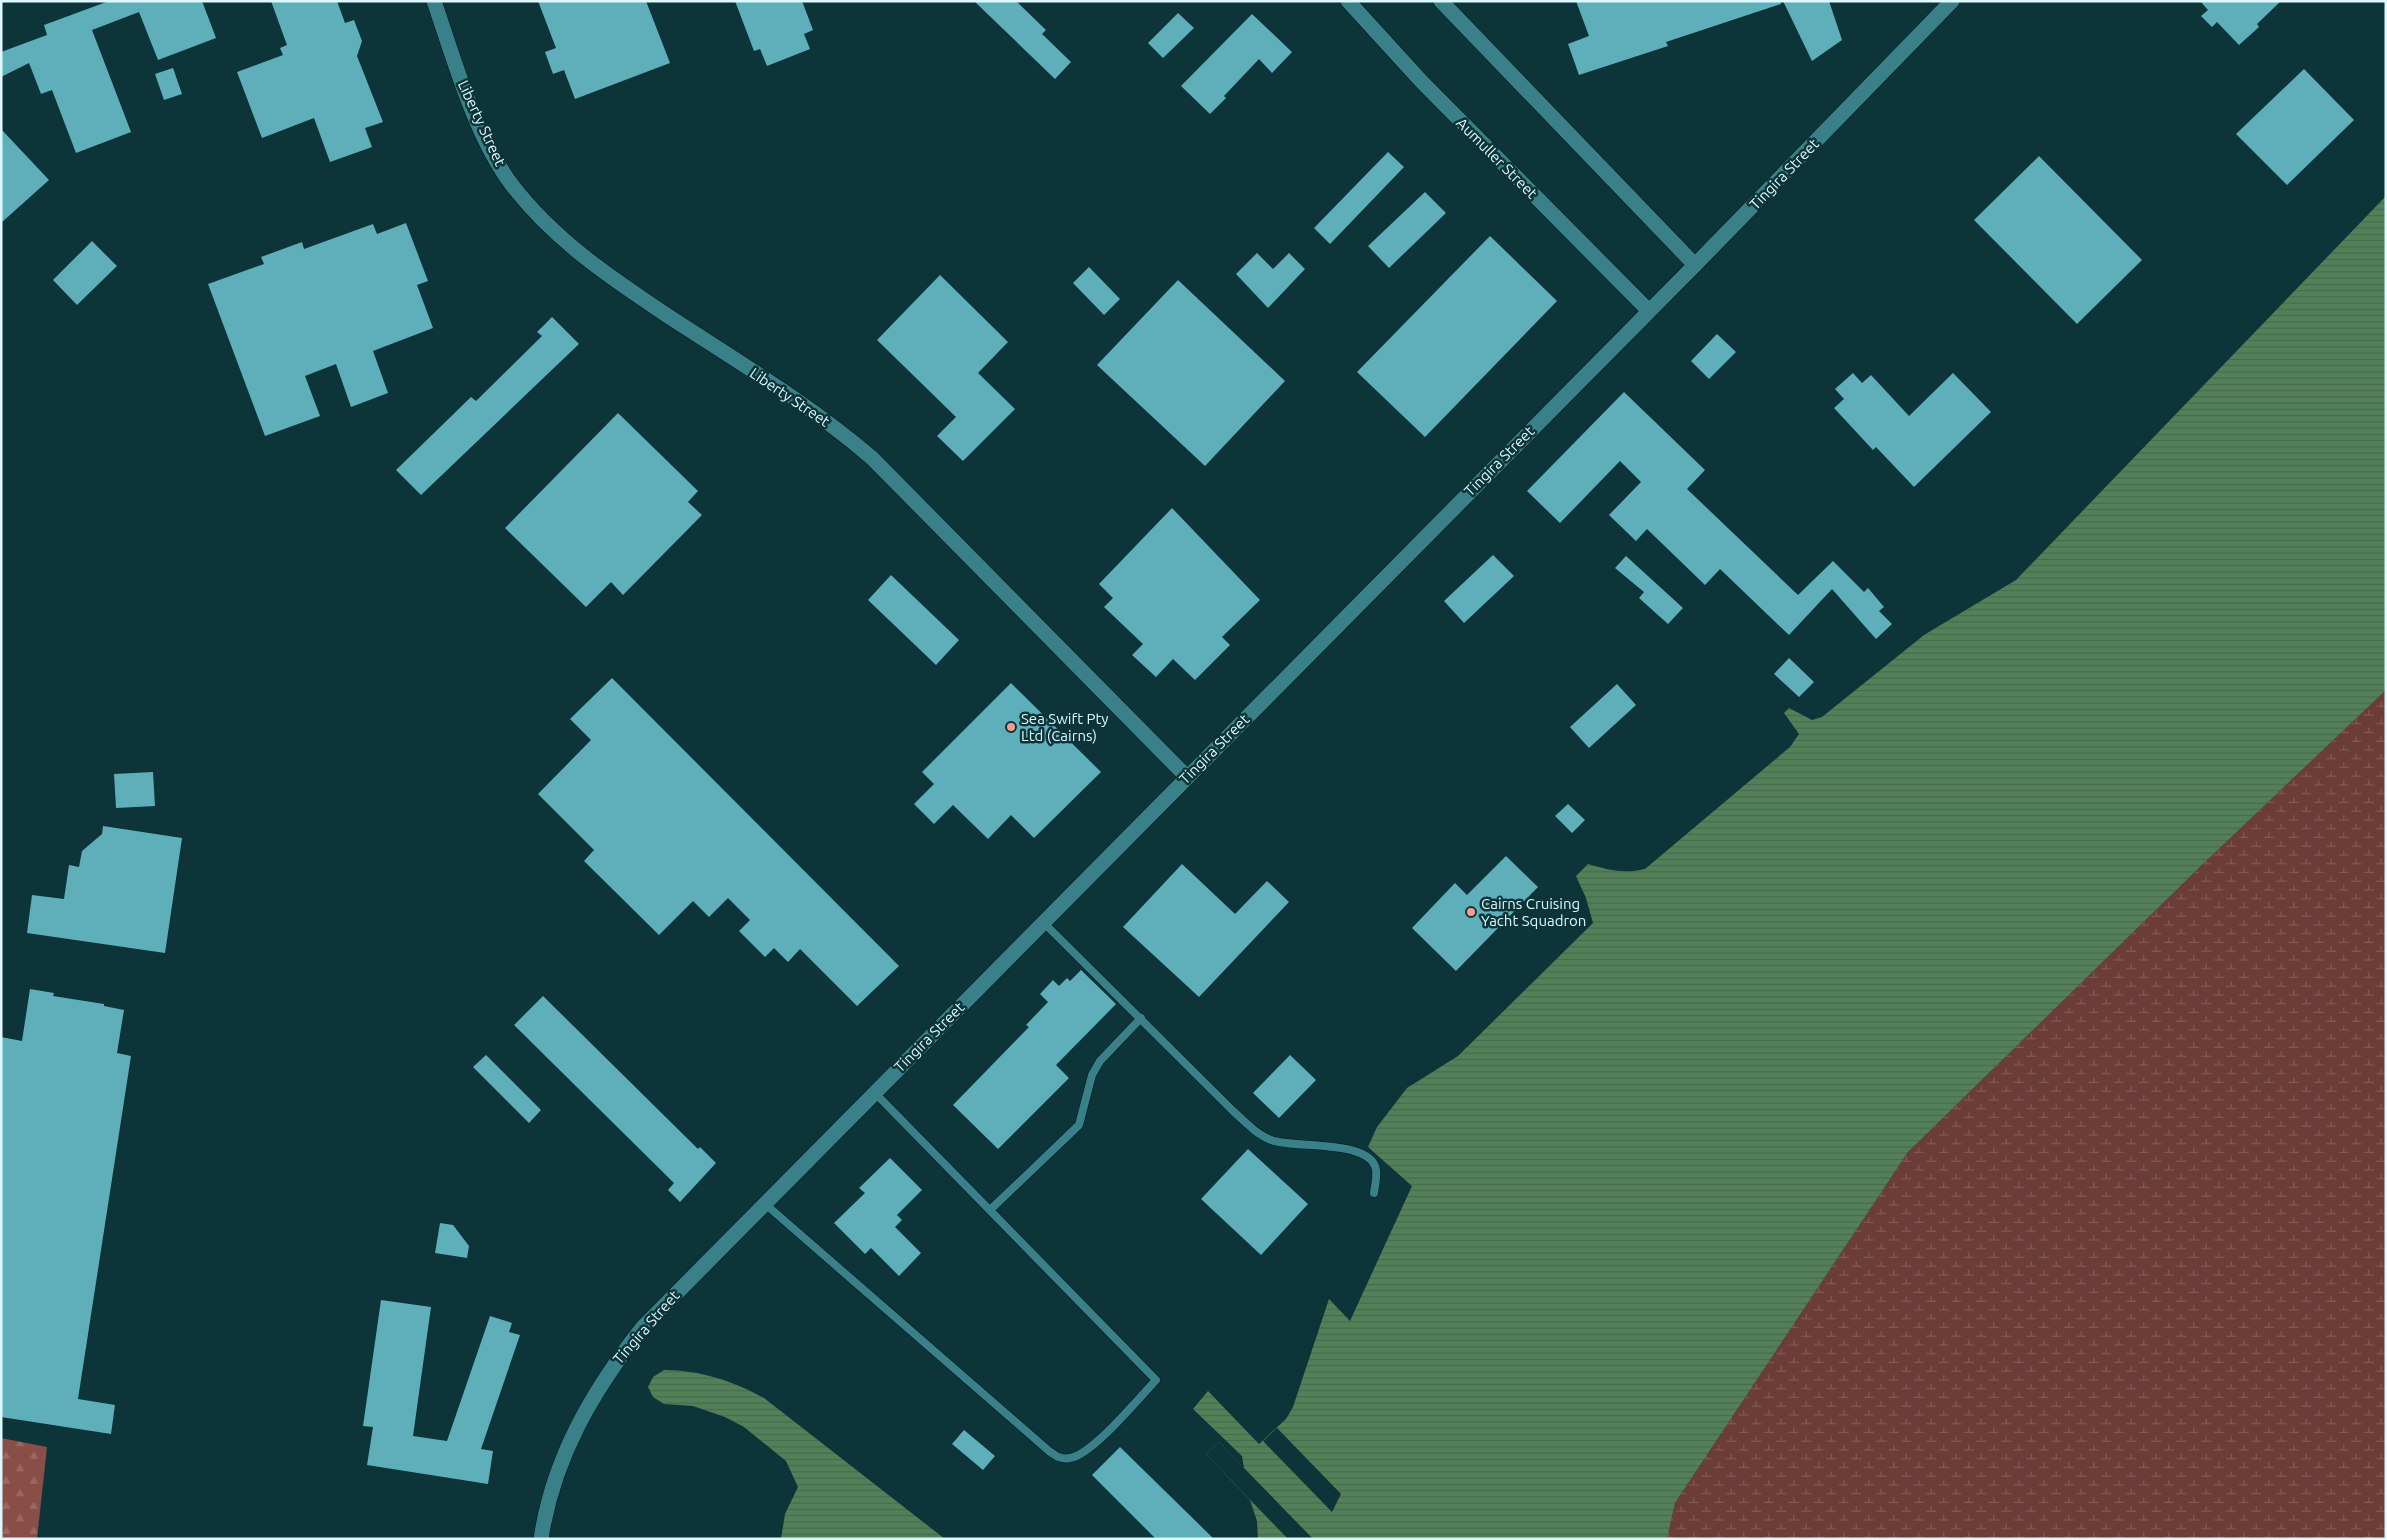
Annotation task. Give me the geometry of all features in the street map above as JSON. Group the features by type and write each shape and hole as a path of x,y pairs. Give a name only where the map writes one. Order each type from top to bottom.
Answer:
{"street":[{"name":"Liberty Street","path":"434,1 470,103 488,143 511,184 545,223 578,253 616,281 838,429 872,458 1187,777"},
{"name":"Aumuller Street","path":"1348,1 1422,82 1648,311"},
{"path":"1441,1 1695,265"},
{"name":"Tingira Street","path":"541,1539 545,1510 570,1440 610,1368 643,1327 1695,265 1952,1"}],"lane":[{"path":"1043,922 1142,1018 1232,1110 1258,1133 1280,1142 1347,1149 1363,1153 1372,1161 1376,1170 1374,1194"},
{"path":"990,1210 1079,1125 1092,1075 1100,1061 1142,1018"},
{"path":"764,1204 1048,1451 1060,1458 1076,1457 1097,1441 1156,1380 874,1092"}],"green space":[{"path":"2386,690 2386,1539 1667,1539 1675,1503 1908,1152 2204,863"},
{"path":"1,1438 47,1447 37,1539 1,1539"}],"shaded area":[{"path":"2386,196 2386,690 2204,863 1908,1152 1675,1503 1667,1539 1258,1539 1257,1521 1250,1500 1206,1454 1219,1442 1244,1468 1242,1456 1193,1409 1208,1391 1259,1444 1286,1419 1293,1407 1329,1299 1350,1321 1412,1186 1368,1147 1377,1127 1407,1088 1458,1056 1593,923 1586,898 1576,876 1588,864 1616,871 1645,869 1790,747 1799,734 1784,713 1789,708 1812,720 1822,717 1924,635 2016,580"},
{"path":"664,1370 703,1374 740,1386 764,1398 945,1539 781,1539 785,1514 798,1487 786,1461 744,1427 725,1417 693,1406 664,1404 653,1397 648,1387 653,1377"}],"pier":[{"path":"1277,1428 1341,1494 1332,1512 1263,1441"},
{"path":"1219,1442 1313,1539 1288,1539 1206,1454"}],"building":[{"path":"109,1 202,1 216,38 158,60 139,12 92,30 131,132 76,153 52,90 41,94 29,63 1,77 1,52 47,35 44,25"},
{"path":"271,1 337,1 345,23 354,20 362,41 357,56 383,122 365,128 372,147 330,162 314,118 262,138 237,72 283,55 280,48 287,45"},
{"path":"538,1 646,1 670,63 575,99 564,70 553,74 545,52 556,48"},
{"path":"735,1 802,1 813,30 804,34 810,49 767,66 760,49 754,51"},
{"path":"974,1 1016,1 1046,30 1042,34 1071,62 1055,79"},
{"path":"1576,1 1780,1 1781,4 1666,42 1668,46 1579,75 1568,44 1589,36"},
{"path":"1783,1 1829,1 1842,40 1812,61"},
{"path":"2200,1 2281,1 2257,24 2259,27 2239,45 2217,22 2212,27 2201,16 2208,10"},
{"path":"1178,13 1194,28 1163,58 1148,43"},
{"path":"1252,14 1292,52 1272,73 1259,59 1224,96 1226,98 1210,114 1181,86"},
{"path":"173,68 182,94 164,100 155,74"},
{"path":"2304,69 2354,120 2287,185 2236,134"},
{"path":"1,129 49,180 1,223"},
{"path":"1388,152 1404,167 1330,244 1314,228"},
{"path":"2039,156 2142,260 2077,324 1974,220"},
{"path":"1425,192 1446,213 1389,268 1368,246"},
{"path":"406,223 428,281 417,285 433,328 373,351 388,393 351,407 336,364 305,376 320,416 265,436 208,284 264,264 261,257 302,242 304,249 373,224 377,234"},
{"path":"1490,236 1557,301 1425,437 1357,372"},
{"path":"92,241 117,266 77,305 53,280"},
{"path":"1257,253 1273,269 1289,253 1305,269 1268,308 1236,274"},
{"path":"1089,267 1120,299 1104,315 1073,283"},
{"path":"940,275 1008,342 978,373 1015,409 963,461 937,436 956,417 877,340"},
{"path":"1178,280 1285,381 1205,466 1097,365"},
{"path":"552,317 579,344 421,495 396,470 471,397 476,401 542,336 537,332"},
{"path":"1717,334 1736,352 1709,379 1691,361"},
{"path":"1853,373 1862,383 1871,375 1909,416 1953,373 1991,412 1914,487 1876,447 1873,450 1834,408 1844,399 1835,389"},
{"path":"1624,392 1705,470 1687,489 1798,595 1833,561 1864,592 1868,588 1884,607 1879,611 1892,624 1876,639 1832,589 1789,635 1720,569 1705,585 1647,529 1636,541 1609,515 1641,482 1620,461 1560,523 1527,491"},
{"path":"618,413 698,491 688,502 702,515 623,595 611,582 586,607 505,528"},
{"path":"1172,508 1260,600 1222,637 1230,645 1195,680 1173,659 1156,677 1132,655 1143,644 1104,607 1113,598 1099,584"},
{"path":"1493,555 1514,576 1464,623 1444,601"},
{"path":"1626,556 1683,608 1668,624 1639,598 1644,592 1615,568"},
{"path":"891,575 959,640 936,665 868,600"},
{"path":"1789,658 1814,682 1799,697 1774,674"},
{"path":"612,678 899,966 857,1006 800,949 788,962 774,948 765,957 739,931 750,920 728,898 709,917 693,901 659,935 584,861 594,850 538,794 591,740 570,719"},
{"name":"Sea Swift Pty Ltd (Cairns)","path":"1011,683 1101,772 1034,838 1011,815 988,839 953,805 934,824 914,804 934,784 922,772"},
{"path":"1617,684 1636,705 1589,748 1570,727"},
{"path":"153,772 155,806 116,808 114,774"},
{"path":"1568,804 1585,820 1572,833 1555,816"},
{"path":"103,826 182,838 165,953 27,933 32,895 64,899 69,865 79,867 82,851 102,834"},
{"name":"Cairns Cruising Yacht Squadron","path":"1506,856 1538,887 1456,971 1412,928 1455,883 1467,895"},
{"path":"1182,864 1235,914 1267,881 1289,902 1199,997 1123,927"},
{"path":"1081,970 1116,1004 1056,1065 1069,1078 998,1149 953,1105 1029,1027 1026,1025 1048,1002 1040,994 1053,980 1059,986 1067,978 1070,981"},
{"path":"30,989 54,993 53,996 104,1004 104,1006 124,1010 117,1053 131,1056 78,1399 115,1405 111,1434 1,1417 1,1037 22,1041"},
{"path":"543,996 698,1149 700,1147 716,1163 680,1202 668,1190 674,1183 514,1025"},
{"path":"486,1055 541,1110 529,1123 473,1067"},
{"path":"1290,1055 1316,1080 1279,1118 1253,1093"},
{"path":"1248,1149 1308,1204 1261,1255 1201,1199"},
{"path":"890,1158 922,1190 897,1215 902,1220 895,1227 921,1253 899,1276 871,1248 865,1254 834,1223 865,1193 859,1188"},
{"path":"440,1223 453,1225 469,1246 467,1258 435,1253"},
{"path":"381,1300 431,1307 413,1436 447,1441 490,1316 512,1323 509,1332 520,1335 481,1449 493,1451 488,1484 367,1465 373,1427 363,1426"},
{"path":"964,1430 995,1456 983,1470 952,1444"},
{"path":"1120,1447 1214,1539 1156,1539 1092,1475"}],"place":[{"name":"Sea Swift Pty Ltd (Cairns)","path":"1011,727"},
{"name":"Cairns Cruising Yacht Squadron","path":"1471,912"}]}
